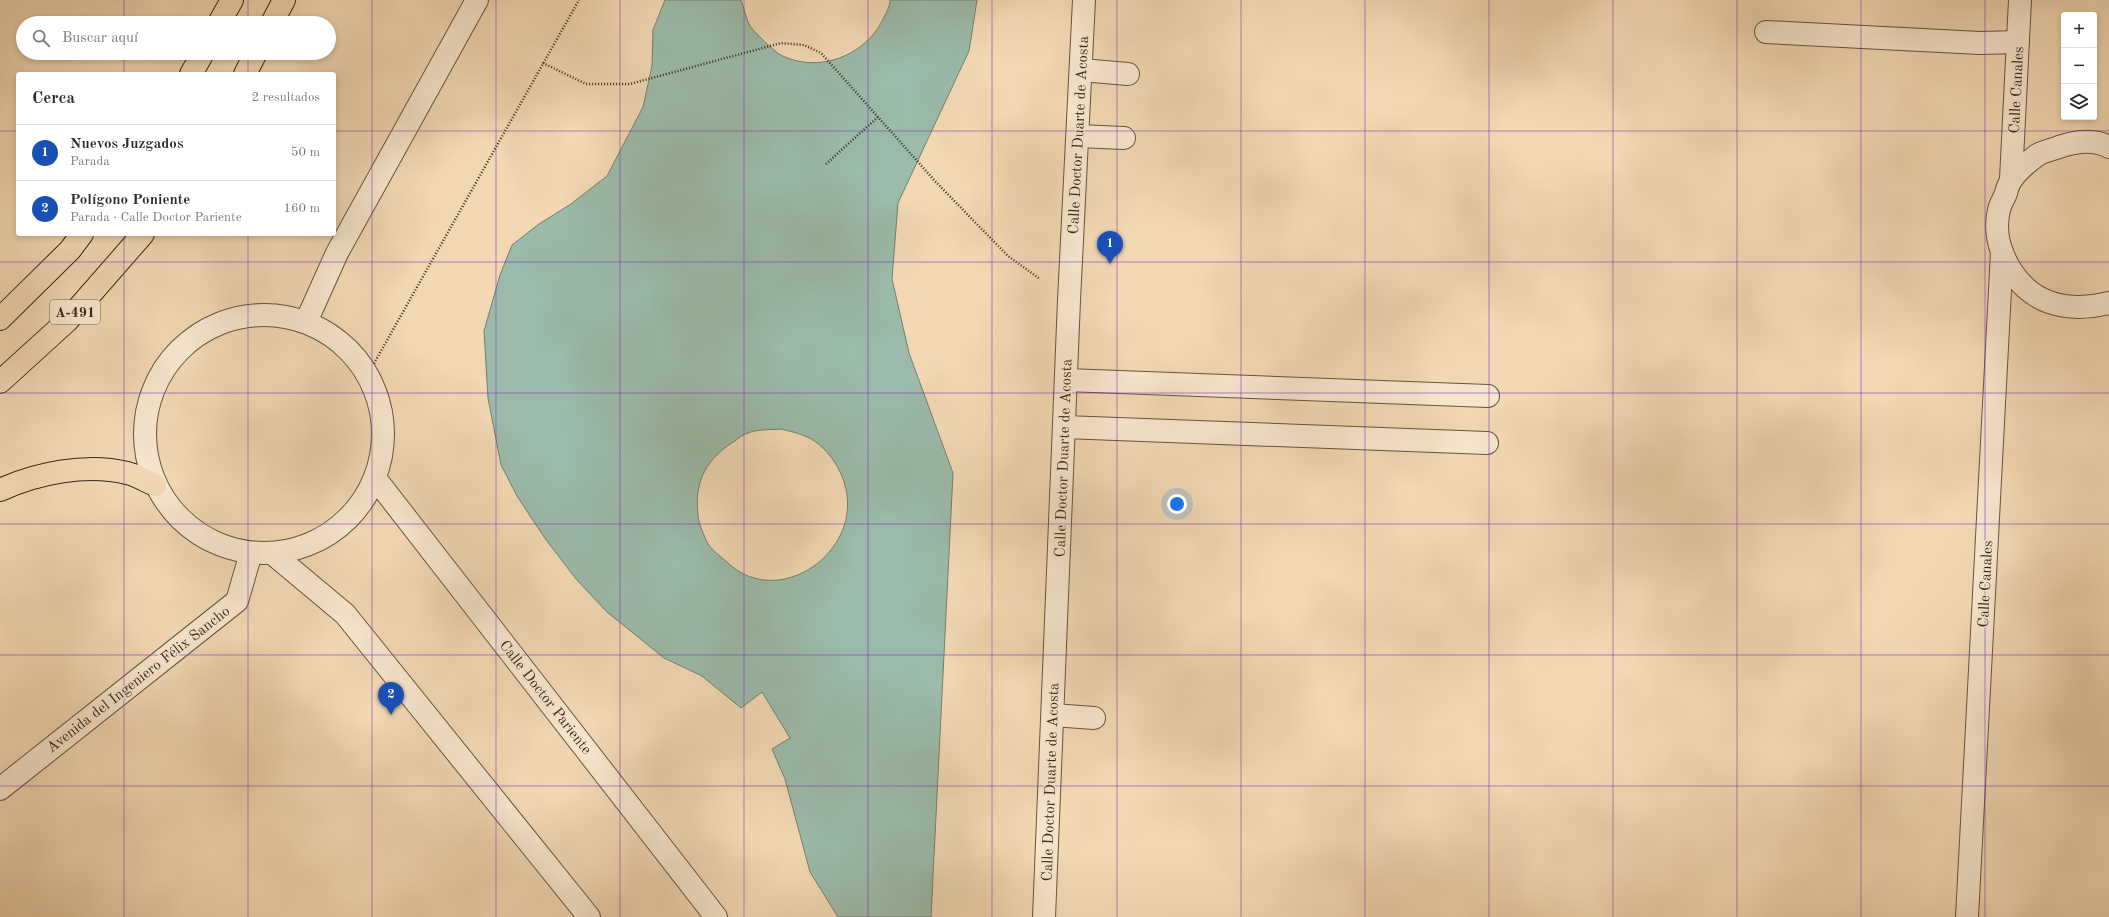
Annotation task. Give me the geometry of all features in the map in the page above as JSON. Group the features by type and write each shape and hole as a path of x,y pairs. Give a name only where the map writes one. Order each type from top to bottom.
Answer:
{"highway":[{"path":"223,16 232,0"},
{"path":"276,16 284,0"},
{"path":"192,72 199,60"},
{"path":"246,72 252,60"},
{"name":"A-491","path":"0,319 70,250 80,236"},
{"name":"A-491","path":"0,382 67,321 141,236"},
{"path":"0,490 22,480 78,468 127,473 155,485"}],"street":[{"path":"306,322 337,253 477,0"},
{"name":"Calle Doctor Duarte de Acosta","path":"1044,917 1069,300 1084,0"},
{"name":"Calle Canales","path":"2011,179 2020,0"},
{"path":"1766,32 1980,43 2018,42"},
{"path":"1081,70 1128,74"},
{"path":"1078,136 1124,138"},
{"path":"2109,147 2090,142 2071,142 2037,155 2011,179 1999,210 1998,231 2002,252 2010,268 2021,284 2037,296 2049,302 2069,307 2094,307 2109,303"},
{"name":"Calle Canales","path":"1967,917 2002,252"},
{"path":"267,314 306,322 331,335 352,353 368,374 381,408 383,444 375,478 359,507 335,530 305,546 272,553 251,553 221,546 194,531 171,510 155,485 144,446 148,406 164,369 191,339 227,320 267,314"},
{"path":"1066,380 1488,396"},
{"path":"1064,427 1487,443"},
{"name":"Calle Doctor Pariente","path":"375,478 716,917"},
{"name":"Avenida del Ingeniero Félix Sancho","path":"0,789 237,601 251,553"},
{"path":"272,553 345,614 589,917"},
{"path":"1052,715 1094,718"}],"path":[{"path":"368,374 578,0"},
{"path":"543,63 586,84 630,84 781,43 804,45 821,53 934,180 1008,256 1069,300"},
{"path":"826,164 878,117"}],"shaded area":[{"path":"665,0 741,0 750,26 772,49 779,54 794,60 809,63 824,62 839,58 866,42 876,31 887,11 890,0 977,0 969,51 898,203 892,279 909,353 953,473 931,917 838,917 810,872 785,779 772,749 790,738 762,692 741,708 702,676 664,658 607,612 576,579 544,537 517,496 501,465 488,398 484,331 500,275 512,245 539,224 571,204 607,176 643,107 652,66 653,30","holes":["781,429 801,434 811,439 828,453 837,466 847,494 846,520 836,544 819,562 797,575 773,580 749,576 727,562 712,549 707,543 700,524 697,502 698,491 704,472 710,463 725,448 743,435 756,431"]}],"place":[{"name":"Nuevos Juzgados","path":"1110,264"},
{"name":"Polígono Poniente","path":"391,715"}]}
